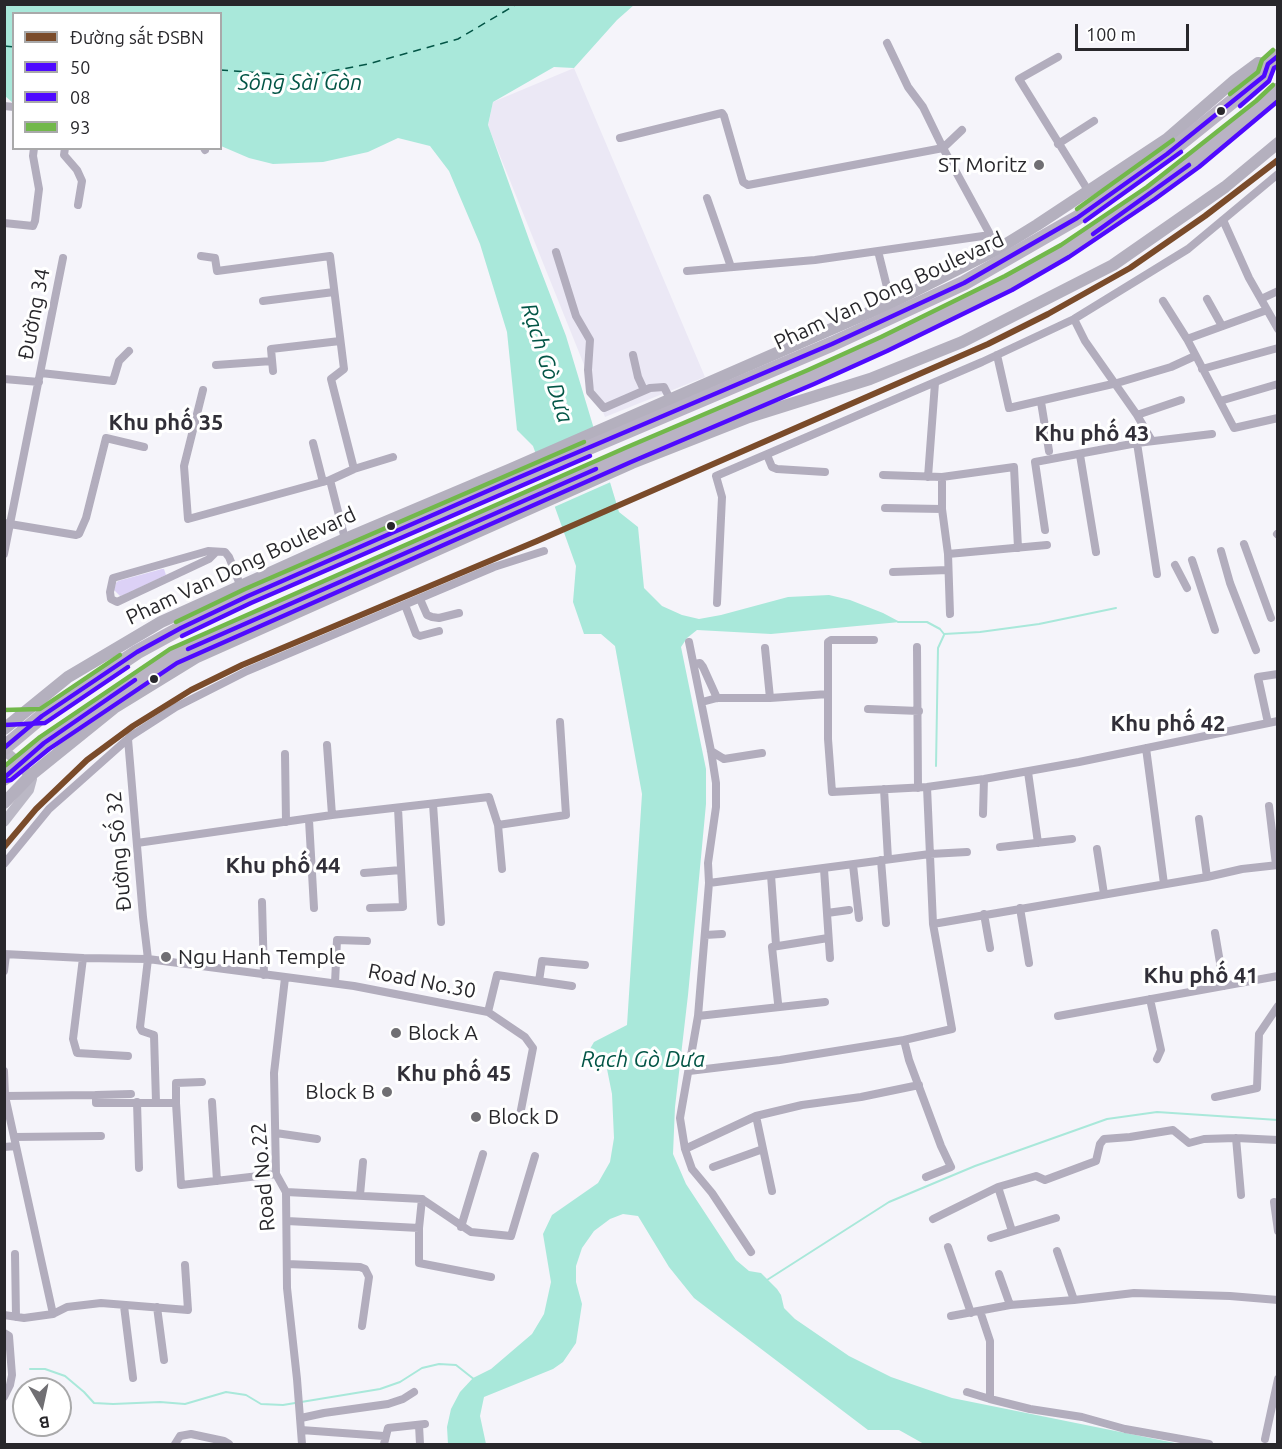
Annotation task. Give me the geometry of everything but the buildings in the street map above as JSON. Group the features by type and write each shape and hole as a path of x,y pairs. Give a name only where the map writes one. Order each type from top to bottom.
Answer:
{"highway":[{"name":"Pham Van Dong Boulevard","path":"617,429 900,314 1021,252 1077,218 1167,154 1264,75 1273,60"},
{"name":"Pham Van Dong Boulevard","path":"527,505 630,459 649,446 884,344 1008,283 1098,230 1194,161 1261,107 1278,90"},
{"path":"513,474 617,429"},
{"name":"Pham Van Dong Boulevard","path":"4,749 42,716 137,652 166,628 248,596 513,474"},
{"path":"6,775 45,742 173,656 527,505"}],"main road":[{"name":"Pham Van Dong Boulevard","path":"617,429 670,399 891,303 998,249 1089,192 1167,139 1258,63 1273,60"},
{"path":"630,459 693,439 749,417 870,379 962,342 1006,321 1113,265 1225,187 1278,143"},
{"path":"649,446 693,439"},
{"name":"Pham Van Dong Boulevard","path":"4,729 11,718 87,664 166,628 241,587 345,539 513,474"},
{"path":"4,803 23,789 31,775 114,708 198,657 527,505"},
{"path":"11,718 42,716"}],"street":[{"path":"887,43 908,87 923,107 942,148 998,249"},
{"path":"1058,57 1020,79 1089,192"},
{"path":"620,138 722,113 743,182 748,185 942,148 962,130"},
{"path":"1058,144 1094,121"},
{"path":"4,223 33,226 39,189 34,150"},
{"path":"65,150 64,155 77,170 82,181 78,205"},
{"path":"717,603 722,497 716,476 997,356 1074,319 1188,249 1278,174"},
{"path":"707,198 731,267"},
{"path":"1223,220 1249,278 1278,329"},
{"path":"687,272 815,260 990,236"},
{"path":"878,251 891,303"},
{"path":"556,252 576,315 590,340 588,370 590,392 604,408 645,390 664,387 670,399"},
{"path":"201,256 215,258 217,271 330,256 344,369 331,380 354,469"},
{"name":"Đường 34","path":"4,554 8,524 63,258"},
{"path":"1261,300 1278,291"},
{"path":"263,301 334,292"},
{"path":"1207,299 1222,326"},
{"path":"1163,301 1234,428 1278,418"},
{"path":"1186,339 1267,310"},
{"path":"1074,319 1085,341 1152,441"},
{"path":"273,370 271,349 340,341"},
{"path":"1202,369 1278,348"},
{"path":"4,379 40,377 113,381 119,361 129,351"},
{"path":"633,355 638,377 645,390"},
{"path":"997,356 1009,408 1115,383 1171,367 1195,356"},
{"path":"216,365 272,361"},
{"path":"928,477 935,383"},
{"path":"1220,401 1278,384"},
{"path":"203,390 184,466 188,519 327,481 354,469 393,457"},
{"path":"1137,416 1181,400"},
{"path":"1041,402 1049,451"},
{"path":"1045,530 1035,462 1137,443 1212,434"},
{"path":"8,524 76,535 82,532 106,438 144,447"},
{"path":"313,443 345,539"},
{"path":"1137,443 1157,574"},
{"path":"767,455 772,466 777,469 825,472"},
{"path":"1080,455 1096,552"},
{"path":"883,475 942,477 1014,467 1018,548"},
{"path":"942,477 942,509 948,554 950,614"},
{"path":"885,508 942,509"},
{"path":"1244,544 1271,618"},
{"path":"948,554 1047,545"},
{"path":"216,552 209,559 117,602 111,599 113,578 208,551 225,552 241,587"},
{"path":"4,864 49,809 128,740 176,707 247,671 494,567 544,551"},
{"path":"1221,551 1230,583 1256,650"},
{"path":"1192,560 1215,630"},
{"path":"1175,565 1187,588"},
{"path":"892,572 948,570"},
{"path":"420,599 427,615 432,617 439,618 459,613"},
{"path":"405,605 416,634 420,636 440,631"},
{"path":"874,640 831,640 828,642 828,739 832,792 918,788 1028,772 1278,721"},
{"path":"689,642 711,751 716,783 716,807 708,863 709,883 698,1016 680,1118 685,1149 692,1169 712,1193 751,1252"},
{"path":"917,647 918,788"},
{"path":"765,648 770,698"},
{"path":"694,664 700,663 703,667 717,698"},
{"path":"1268,723 1258,677 1278,674"},
{"path":"702,702 717,698 770,698 828,694"},
{"path":"868,709 919,711"},
{"path":"498,825 566,815 560,722"},
{"name":"Đường Số 32","path":"128,740 148,959 140,1027 142,1031 154,1035 156,1102"},
{"path":"327,745 332,815"},
{"path":"1146,748 1164,884"},
{"path":"4,749 31,775"},
{"path":"711,751 724,759 762,753"},
{"path":"285,754 286,822"},
{"path":"4,822 20,801 23,789 54,756"},
{"path":"1028,772 1038,843"},
{"path":"6,775 23,789"},
{"path":"983,814 984,779"},
{"path":"689,1071 780,1060 904,1040 952,1029 933,924 927,787"},
{"path":"884,789 886,923"},
{"path":"137,843 332,815 489,797 498,825 502,868"},
{"path":"433,804 441,922"},
{"path":"933,924 1242,869 1277,865 1269,806"},
{"path":"370,908 403,907 398,808"},
{"path":"1200,819 1207,877"},
{"path":"309,820 314,908"},
{"path":"1000,848 1072,839"},
{"path":"1097,849 1104,894"},
{"path":"709,883 930,854 967,852"},
{"path":"853,865 858,918"},
{"path":"824,868 830,958"},
{"path":"364,873 401,870"},
{"path":"771,875 776,945"},
{"path":"262,902 264,975"},
{"path":"1020,908 1029,963"},
{"path":"827,913 849,910"},
{"path":"984,914 990,948"},
{"path":"1215,933 1224,986"},
{"path":"705,935 722,934"},
{"path":"778,1003 772,949 776,945 828,938"},
{"path":"335,983 337,940 367,941"},
{"path":"4,971 5,954"},
{"name":"Road No.30","path":"5,954 148,959 335,983 488,1012 525,1037 533,1048 520,1115"},
{"path":"83,958 73,1039 77,1053 128,1056"},
{"path":"538,981 542,961 585,965"},
{"path":"488,1012 497,975 572,986"},
{"path":"1058,1016 1278,976"},
{"name":"Road No.22","path":"285,978 274,1073 276,1174 286,1192 290,1323 301,1415 302,1444"},
{"path":"1150,999 1161,1050 1157,1059"},
{"path":"698,1016 825,1002"},
{"path":"1215,1097 1257,1088 1259,1034 1278,1006"},
{"path":"904,1040 951,1167 926,1177"},
{"path":"4,1071 6,1096 15,1141 53,1314"},
{"path":"201,1082 176,1083 181,1185 276,1174"},
{"path":"685,1149 756,1116 802,1105 861,1097 919,1085"},
{"path":"6,1096 131,1094"},
{"path":"96,1095 96,1103 176,1103"},
{"path":"138,1102 138,1168"},
{"path":"212,1102 217,1181"},
{"path":"756,1116 772,1191"},
{"path":"933,1219 998,1187 1036,1176 1046,1180 1096,1161 1100,1144 1104,1139 1173,1130 1189,1143 1204,1139 1278,1140"},
{"path":"276,1133 318,1139"},
{"path":"4,1146 15,1141 101,1136"},
{"path":"1236,1138 1241,1196"},
{"path":"713,1167 763,1149"},
{"path":"461,1227 483,1154"},
{"path":"286,1192 422,1199 471,1232 511,1236 535,1156"},
{"path":"360,1195 363,1162"},
{"path":"998,1187 1012,1231"},
{"path":"422,1199 418,1260 420,1264 491,1277"},
{"path":"1275,1202 1278,1231"},
{"path":"992,1238 1056,1218"},
{"path":"287,1221 419,1228"},
{"path":"948,1247 971,1313"},
{"path":"1057,1251 1074,1300"},
{"path":"15,1254 16,1317"},
{"path":"287,1264 365,1269 369,1277 362,1326"},
{"path":"4,1315 24,1318 53,1314 67,1307 101,1303 188,1310 185,1266"},
{"path":"999,1274 1010,1305"},
{"path":"951,1316 1010,1305 1134,1293 1278,1300"},
{"path":"124,1306 134,1378"},
{"path":"158,1307 164,1360"},
{"path":"980,1311 990,1341 990,1399"},
{"path":"4,1333 9,1336 12,1375 4,1396"},
{"path":"1265,1439 1278,1379"},
{"path":"301,1415 388,1404 414,1392"},
{"path":"968,1392 1030,1408 1082,1417 1125,1429 1209,1444"},
{"path":"301,1430 384,1440 388,1428 422,1425 420,1444"},
{"path":"175,1444 180,1436 191,1434 229,1444"}],"shaded area":[{"path":"574,68 705,377 605,417 488,126 493,102"},
{"path":"162,569 166,575 124,595 120,596 114,590 118,581"}],"water":[{"path":"4,5 634,5 617,20 574,68 554,67 493,102 488,125 566,336 619,512 638,527 644,588 662,606 682,615 699,619 788,597 829,595 850,600 900,622 771,634 697,630 681,647 706,769 706,804 675,1107 673,1154 686,1184 736,1260 749,1271 761,1273 777,1289 784,1308 795,1319 849,1356 891,1377 952,1398 1180,1444 924,1444 899,1430 868,1430 694,1298 669,1267 638,1216 623,1214 610,1219 594,1231 582,1248 576,1266 576,1282 582,1304 576,1343 563,1362 553,1369 484,1397 480,1416 486,1444 448,1444 447,1427 451,1409 460,1392 473,1378 491,1369 532,1334 544,1314 551,1282 543,1234 552,1215 598,1183 610,1162 614,1138 612,1094 606,1064 587,1054 594,1042 627,1025 642,794 615,646 601,634 584,634 573,602 576,566 533,446 517,430 507,332 480,244 449,171 430,146 398,138 368,152 323,162 273,164 249,158 222,146 222,12 12,12 12,102 5,96"}],"pier":[{"path":"596,427 613,481 552,508 533,455"}],"waterway":[{"path":"898,622 927,622 944,634 980,632 1039,624 1116,608"},
{"path":"936,766 938,648 944,635"},
{"path":"767,1280 889,1202 975,1166 1107,1119 1157,1112 1278,1120"},
{"path":"30,1369 45,1369 65,1376 94,1403 113,1404 160,1402 185,1404 226,1392 246,1395 261,1404 283,1405 380,1389 400,1382 422,1368 439,1364 456,1365 475,1380"}],"ferry route":[{"path":"222,70 289,75 322,73 368,64 458,39 517,4"},
{"path":"4,46 12,47"}],"rail line":[{"name":"ĐSBN","path":"4,847 36,809 87,760 133,726 191,690 242,665 537,541 988,344 1048,314 1130,268 1205,216 1278,160"}],"transit line":[{"name":"93","path":"1230,94 1258,72 1262,60 1273,50"},
{"name":"50","path":"4,748 42,716 137,652 181,628 248,596 515,479 832,344 964,283 1077,218 1167,154 1264,76 1268,64 1278,56"},
{"name":"08","path":"1240,106 1269,81 1274,68 1278,66"},
{"name":"93","path":"6,765 40,737 170,649 625,448 808,370 1005,276 1061,245 1147,187 1273,85"},
{"name":"08","path":"4,781 11,780 49,749 177,663 631,462 814,384 1012,290 1069,257 1155,199 1199,167 1278,101"},
{"name":"93","path":"1077,209 1173,140"},
{"name":"08","path":"1085,221 1181,152"},
{"name":"50","path":"1093,234 1189,165"},
{"name":"93","path":"176,622 245,589 584,442"},
{"name":"08","path":"182,636 251,603 590,456"},
{"name":"50","path":"188,649 596,469"},
{"name":"93","path":"4,710 40,709 120,655"},
{"name":"08","path":"4,725 45,723 128,667"},
{"name":"50","path":"4,778 44,743 135,680"}],"place":[{"name":"ST Moritz","path":"1039,165"},
{"name":"Ngu Hanh Temple","path":"166,957"},
{"name":"Block A","path":"396,1033"},
{"name":"Block B","path":"387,1092"},
{"name":"Block D","path":"476,1117"}],"district":[{"name":"Khu phố 35","path":"166,423"},
{"name":"Khu phố 43","path":"1092,434"},
{"name":"Khu phố 42","path":"1168,724"},
{"name":"Khu phố 44","path":"283,866"},
{"name":"Khu phố 41","path":"1201,976"},
{"name":"Khu phố 45","path":"454,1074"}],"water label":[{"name":"Sông Sài Gòn","path":"300,83"},
{"name":"Rạch Gò Dưa","path":"547,363"},
{"name":"Rạch Gò Dưa","path":"643,1060"}]}
